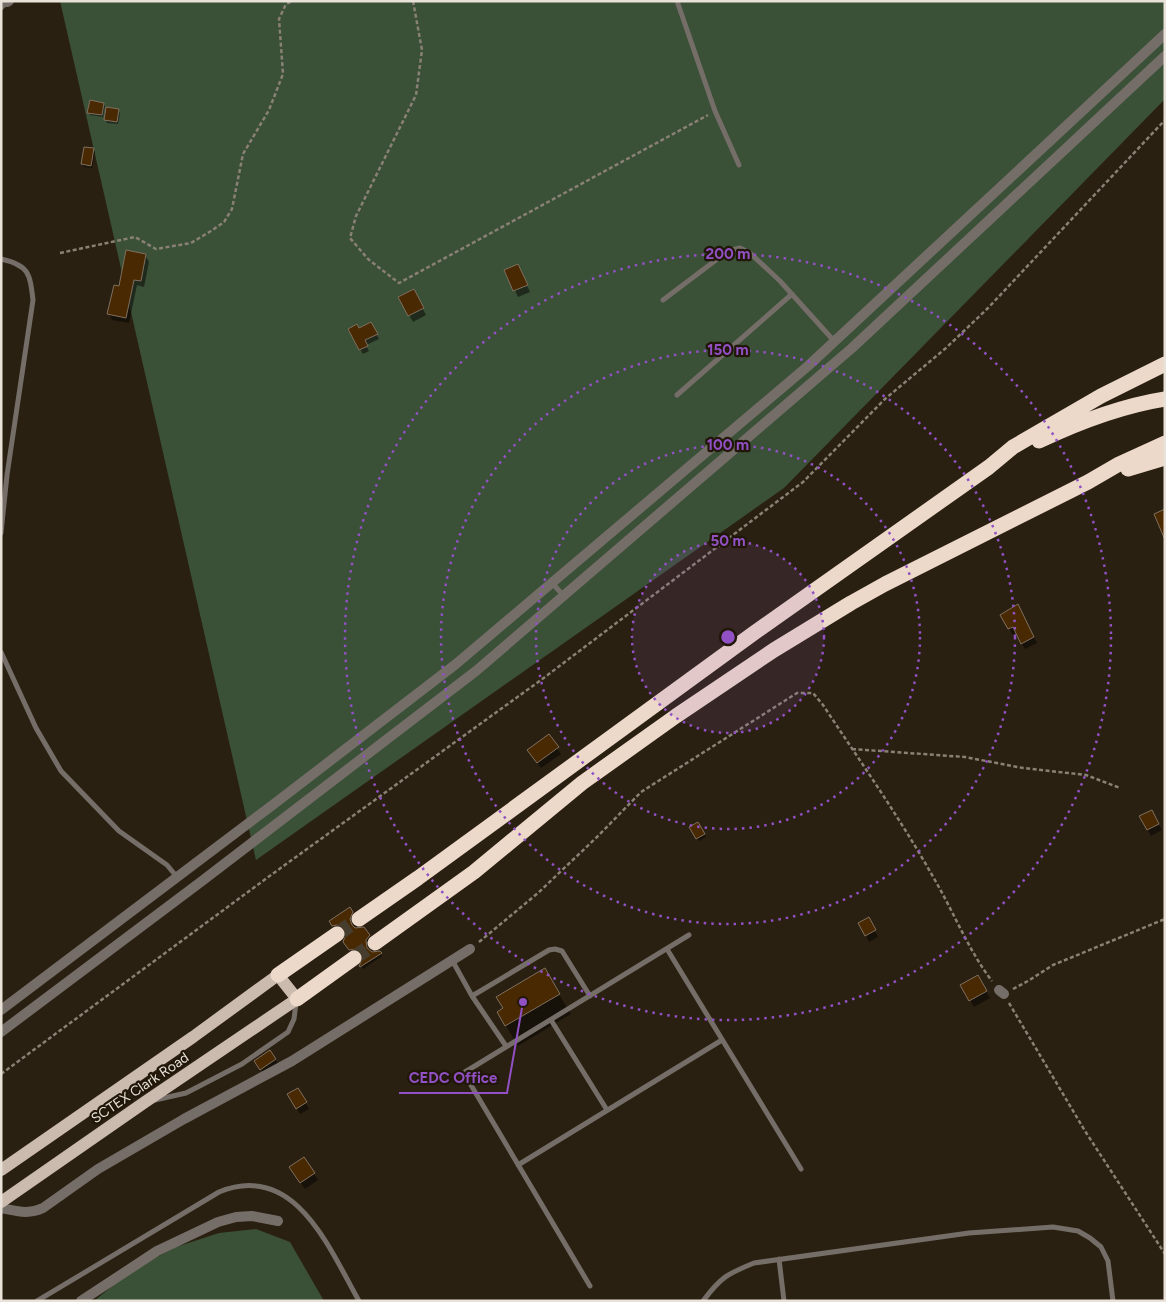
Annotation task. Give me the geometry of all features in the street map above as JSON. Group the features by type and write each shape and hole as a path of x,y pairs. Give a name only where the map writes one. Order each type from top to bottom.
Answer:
{"highway":[{"path":"359,919 858,559 989,467 1013,447 1101,396 1165,364"},
{"path":"989,467 1075,424 1130,406 1165,399"},
{"path":"375,943 474,872 582,783 684,710 774,650 885,584 1088,482 1118,464 1165,443"},
{"path":"1088,482 1165,458"},
{"path":"278,975 337,934"},
{"path":"297,999 354,958"}],"main road":[{"path":"278,975 297,999"},
{"name":"SCTEX Clark Road","path":"1,1170 193,1037 278,975"},
{"name":"SCTEX Clark Road","path":"1,1202 297,999"}],"street":[{"path":"1,1010 426,688 834,342 1165,34"},
{"path":"1,1032 432,705 564,596 845,355 1165,56"},
{"path":"1,1208 23,1213 34,1212 43,1208 98,1169 184,1119 292,1061 470,949"},
{"path":"81,1301 158,1251 218,1222 236,1217 252,1216 278,1221"}],"lane":[{"path":"677,1 715,111 738,165"},
{"path":"663,300 728,251 740,248 750,252 792,294 834,342"},
{"path":"1,259 17,263 25,269 31,280 33,300 7,475 1,533"},
{"path":"677,395 792,294"},
{"path":"552,582 564,596"},
{"path":"1,652 36,728 61,771 119,831 167,865 177,877"},
{"path":"590,1286 465,1075 465,1072 689,935"},
{"path":"472,996 555,948 562,951 590,996"},
{"path":"667,949 801,1169"},
{"path":"452,960 472,996 506,1046"},
{"path":"145,1102 186,1093 242,1064 288,1032 294,1019 297,999"},
{"path":"551,1020 606,1110"},
{"path":"518,1165 722,1040"},
{"path":"37,1301 219,1192 233,1187 249,1185 273,1189 295,1202 322,1237 360,1301"},
{"path":"703,1301 717,1282 732,1272 754,1263 969,1233 1053,1227 1078,1231 1101,1247 1108,1261 1113,1301"},
{"path":"779,1259 784,1301"}],"path":[{"path":"60,253 134,237 156,249 191,243 224,222 232,209 243,154 269,110 283,74 279,19 286,4 293,1"},
{"path":"413,1 422,50 416,95 356,216 350,238 368,258 399,282 715,111"},
{"path":"1,1074 271,875 541,680 803,482 884,399 946,348 988,308 1165,120"},
{"path":"470,949 538,893 642,792 797,693 813,693 824,705 898,819 936,882 979,964 1001,992 1085,1131 1165,1254"},
{"path":"852,749 965,757 1023,768 1086,775 1120,788"},
{"path":"1001,992 1028,982 1053,965 1165,919"}],"green space":[{"path":"60,1 1165,1 1165,99 784,488 256,860"},
{"path":"256,1229 290,1242 324,1301 94,1301 132,1270 176,1247 219,1233"}],"building":[{"path":"90,100 104,103 102,115 87,113"},
{"path":"106,107 119,109 117,122 104,120"},
{"path":"84,147 94,148 91,166 81,164"},
{"path":"126,250 146,254 141,281 134,280 126,318 107,314 114,285 119,286"},
{"path":"518,264 528,285 513,291 504,270"},
{"path":"414,289 424,308 408,316 398,297"},
{"path":"371,322 378,334 365,340 368,346 359,350 348,329 357,324 359,328"},
{"path":"1165,509 1165,540 1154,514"},
{"path":"1018,604 1034,637 1021,644 1013,627 1008,629 1000,615"},
{"path":"549,734 559,747 537,763 527,750"},
{"path":"1152,810 1159,824 1147,830 1139,816"},
{"path":"698,822 705,834 696,839 689,827"},
{"path":"350,907 353,912 350,919 352,925 355,928 364,927 370,935 366,940 367,948 372,952 380,951 382,953 360,967 363,958 362,953 357,949 349,950 343,942 346,934 344,928 337,925 332,926 329,921"},
{"path":"869,917 876,930 865,936 858,923"},
{"path":"545,968 560,994 505,1026 497,1012 503,1008 496,997"},
{"path":"978,975 987,991 969,1001 960,985"},
{"path":"270,1050 276,1059 260,1070 254,1061"},
{"path":"298,1088 307,1102 296,1109 287,1094"},
{"path":"304,1157 315,1173 300,1183 289,1167"}],"tunnel":[{"path":"337,934 359,919"},
{"path":"354,958 375,943"}],"place":[{"name":"CEDC Office","path":"523,1002"}]}
